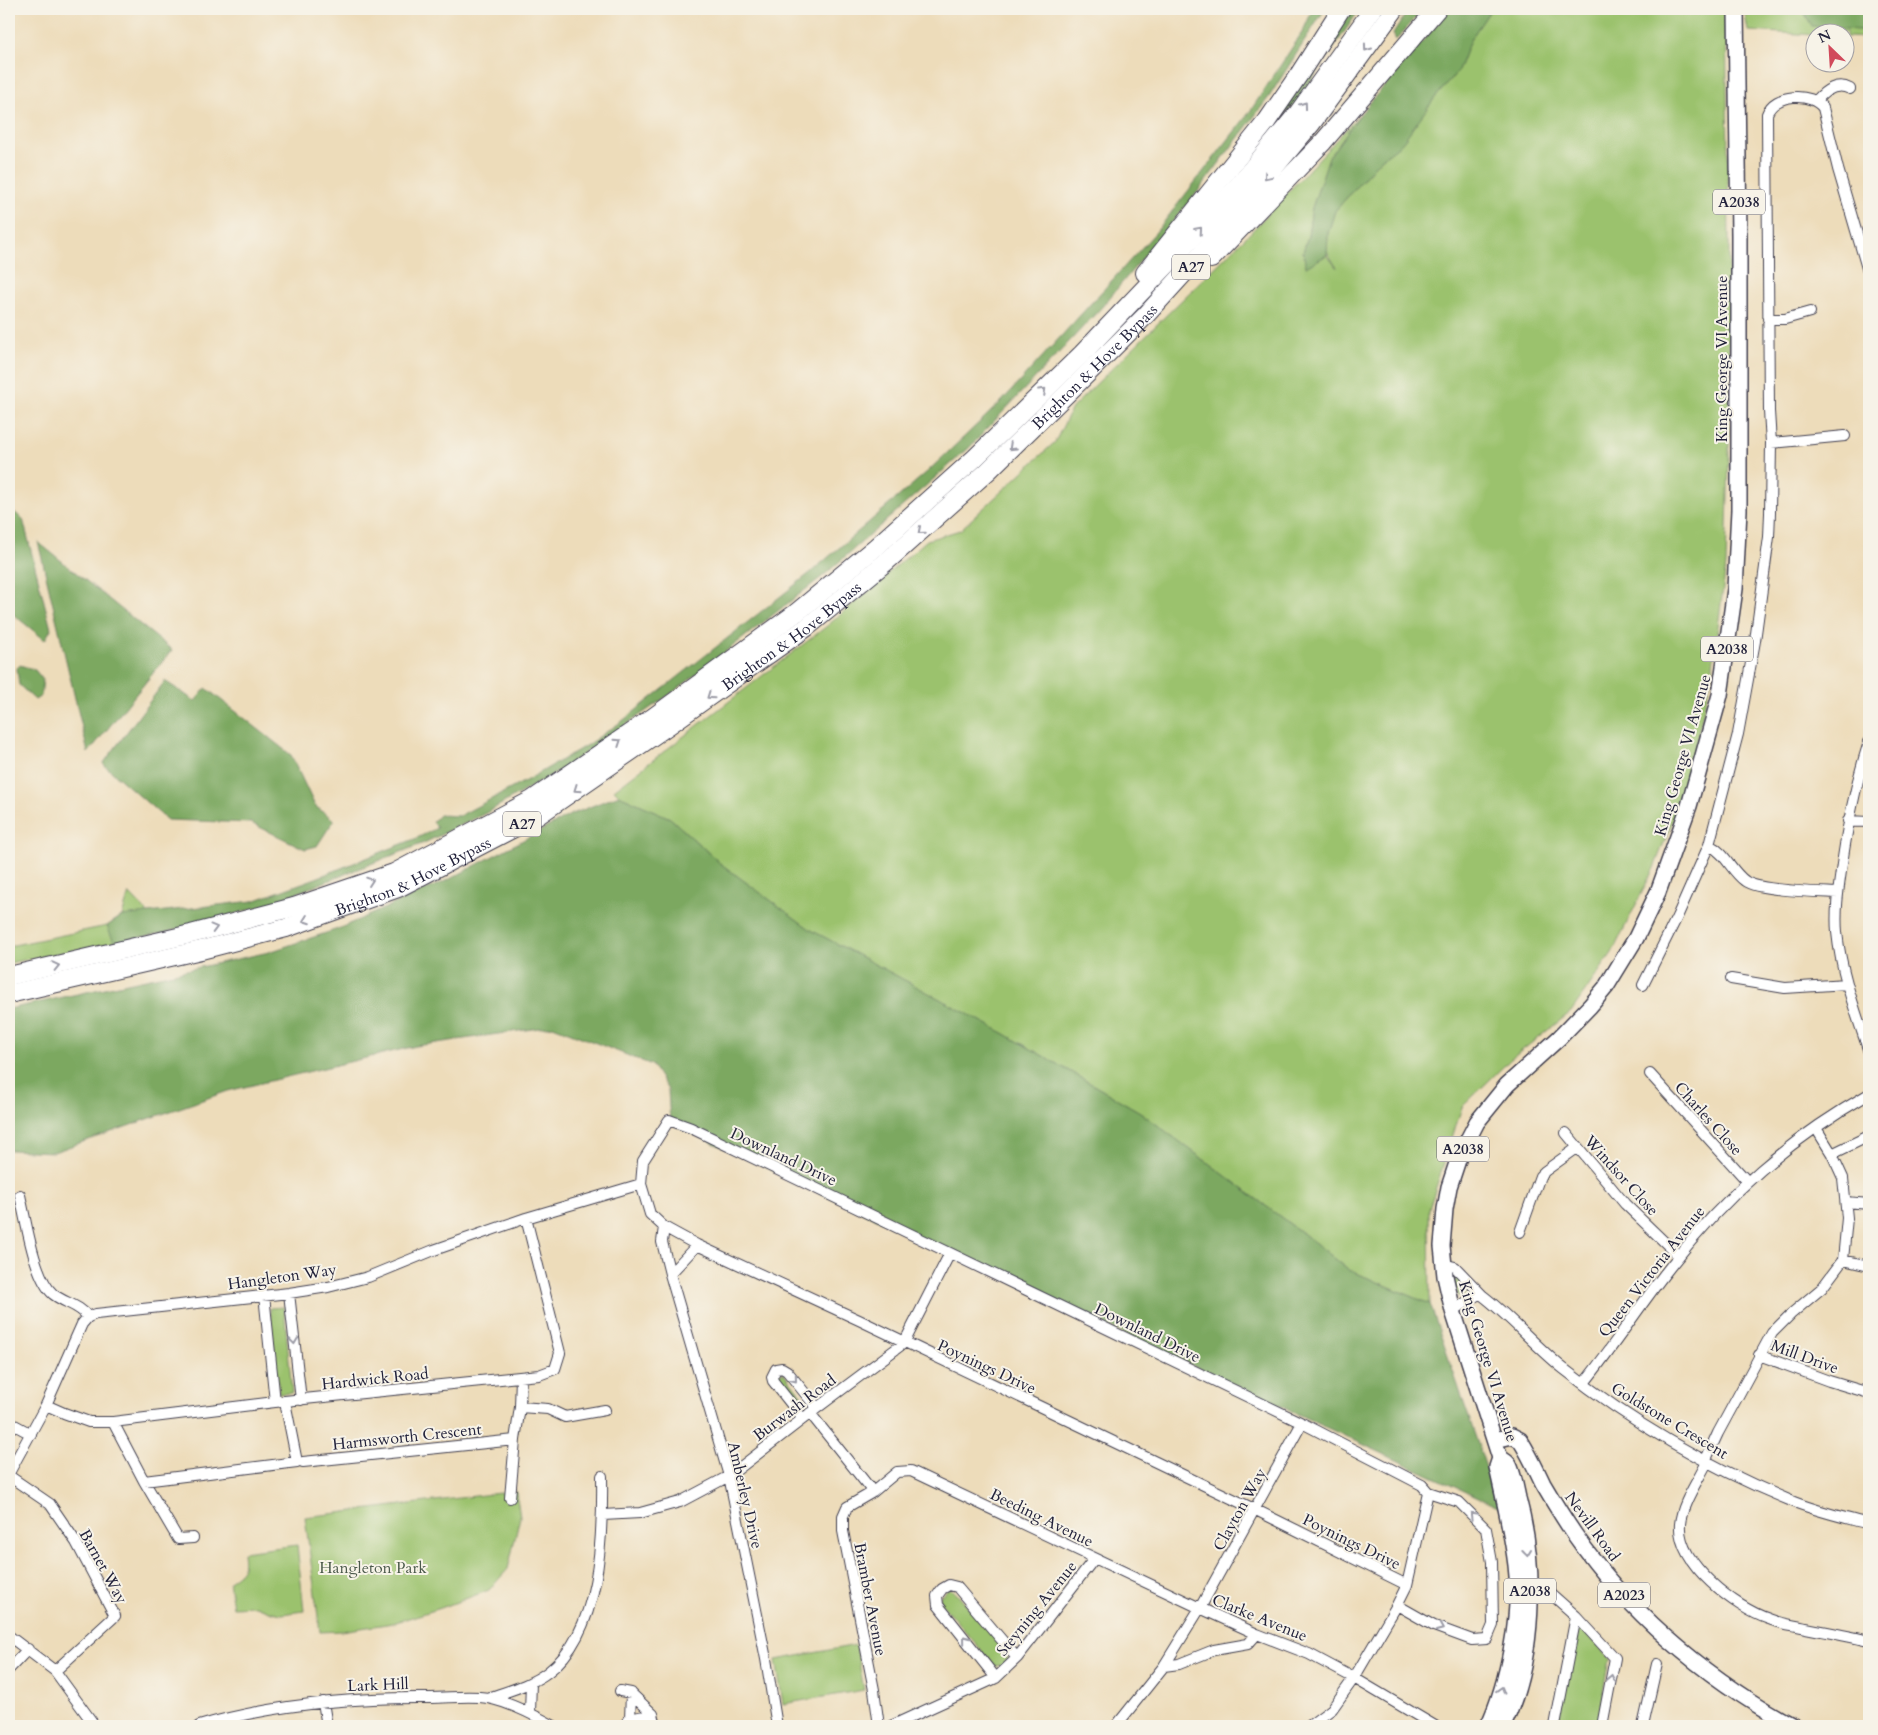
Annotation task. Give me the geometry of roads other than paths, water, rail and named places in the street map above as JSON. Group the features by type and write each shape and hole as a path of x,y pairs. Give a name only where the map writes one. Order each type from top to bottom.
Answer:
{"highway":[{"name":"A27","path":"1082,354 1267,121 1341,9"},
{"name":"Brighton & Hove Bypass","path":"9,976 200,931 294,906 394,873 532,800 652,718 796,613 876,547 951,480 1082,354 1184,247 1236,188 1298,113 1373,9"},
{"name":"Brighton & Hove Bypass","path":"9,994 201,950 286,928 398,888 537,816 669,725 814,621 887,561 988,471 1146,315 1198,259 1311,124 1395,9"},
{"name":"A27","path":"1146,315 1205,266 1276,192 1322,142 1437,9"}],"main road":[{"name":"King George VI Avenue","path":"1503,1726 1510,1710 1522,1669 1521,1633 1516,1616 1517,1566 1497,1467 1500,1458 1453,1311 1443,1264 1446,1202 1459,1158 1469,1136 1490,1104 1507,1085 1559,1038 1594,1002 1636,938 1658,892 1689,806 1720,695 1735,589 1739,510 1736,9"},
{"name":"Nevill Road","path":"1495,1440 1512,1436 1520,1440 1557,1508 1576,1536 1595,1562 1645,1617 1712,1675 1793,1726"},
{"name":"King George VI Avenue","path":"1488,1726 1521,1633"}],"street":[{"path":"1643,985 1677,917 1709,845 1738,734 1756,641 1769,537 1771,443 1769,411 1767,114 1769,108 1778,101 1796,98 1816,100 1832,88 1838,86 1850,89"},
{"path":"1816,100 1824,112 1869,275"},
{"path":"1768,319 1785,319 1810,312"},
{"path":"1771,443 1845,436"},
{"path":"1869,742 1857,780 1848,820 1838,893 1837,933 1847,984 1869,1052"},
{"path":"1848,820 1869,822"},
{"path":"1709,845 1719,851 1738,875 1750,884 1768,888 1838,893"},
{"path":"1731,979 1785,988 1847,984"},
{"name":"Charles Close","path":"1650,1074 1747,1181"},
{"name":"Queen Victoria Avenue","path":"1584,1384 1679,1256 1718,1209 1772,1159 1869,1094"},
{"name":"Poynings Drive","path":"668,1120 643,1161 641,1184 650,1214 664,1227 697,1245 1256,1510 1407,1585"},
{"name":"Downland Drive","path":"668,1120 690,1128 1302,1423 1422,1485 1428,1492 1459,1502 1486,1529 1492,1562 1493,1625 1487,1638 1472,1640 1434,1626 1397,1605"},
{"path":"1816,1128 1832,1154 1843,1178 1847,1218 1843,1260 1822,1288 1772,1333 1718,1433 1707,1457 1707,1462 1686,1504 1680,1522 1684,1547 1699,1570 1719,1589 1740,1604 1764,1618 1869,1641"},
{"name":"Windsor Close","path":"1566,1133 1625,1204 1679,1256"},
{"path":"1832,1154 1869,1136"},
{"path":"1520,1232 1540,1176 1548,1168 1577,1148"},
{"name":"Hangleton Way","path":"88,1317 96,1314 264,1296 328,1287 368,1277 434,1250 526,1218 641,1184"},
{"path":"9,1475 46,1405 82,1324 88,1317 84,1310 64,1302 52,1293 43,1281 20,1195"},
{"path":"1846,1202 1869,1204"},
{"name":"Hardwick Road","path":"46,1405 89,1422 113,1422 280,1402 540,1375 554,1369 560,1353 526,1218"},
{"name":"Amberley Drive","path":"664,1227 662,1242 670,1274 729,1476 766,1659 777,1726"},
{"path":"670,1274 697,1245"},
{"name":"Burwash Road","path":"603,1515 640,1513 680,1502 729,1476 904,1343 950,1253"},
{"path":"1843,1260 1869,1266"},
{"name":"Goldstone Crescent","path":"1443,1264 1455,1266 1482,1295 1494,1304 1547,1356 1610,1403 1707,1462 1790,1500 1869,1524"},
{"path":"289,1292 301,1400"},
{"path":"1453,1311 1477,1296 1482,1295"},
{"path":"144,1481 297,1462 280,1402 264,1296"},
{"name":"Mill Drive","path":"1759,1355 1829,1381 1869,1393"},
{"path":"510,1498 520,1407 521,1377"},
{"path":"520,1407 548,1409 565,1417 605,1410"},
{"path":"810,1413 873,1492"},
{"path":"9,1422 31,1434"},
{"path":"113,1422 144,1481 178,1539 193,1538"},
{"name":"Clayton Way","path":"1200,1608 1256,1510 1302,1423"},
{"name":"Harmsworth Crescent","path":"303,1462 515,1440"},
{"name":"Beeding Avenue","path":"873,1492 897,1472 911,1470 1200,1608"},
{"name":"Barnet Way","path":"9,1475 50,1504 76,1542 115,1616 55,1671"},
{"path":"488,1698 531,1682 548,1673 565,1657 580,1632 594,1591 603,1515 602,1476"},
{"name":"Bramber Avenue","path":"873,1492 847,1507 843,1516 843,1530 874,1690 879,1726"},
{"path":"1309,1726 1332,1709 1354,1678 1397,1605 1407,1585 1428,1492"},
{"name":"Steyning Avenue","path":"891,1726 996,1678 1017,1658 1094,1559"},
{"path":"996,1678 938,1604 937,1596 942,1589 949,1585 957,1587 1017,1658"},
{"path":"1541,1585 1576,1616 1615,1658 1602,1726"},
{"name":"Clarke Avenue","path":"1116,1726 1164,1666 1200,1608 1257,1634 1309,1654 1354,1678 1434,1726"},
{"path":"1555,1726 1576,1616"},
{"path":"1164,1666 1179,1664 1214,1650 1248,1644 1257,1634"},
{"path":"9,1636 55,1671 95,1726"},
{"path":"9,1669 28,1649"},
{"path":"1643,1726 1657,1664"},
{"path":"530,1713 531,1682"},
{"path":"653,1714 626,1722 625,1692 653,1714 656,1726"},
{"name":"Lark Hill","path":"199,1726 238,1715 323,1702 390,1697 488,1698 530,1713 554,1726"},
{"path":"323,1702 327,1726"}],"park label":[{"name":"Hangleton Park","path":"373,1567"}]}
